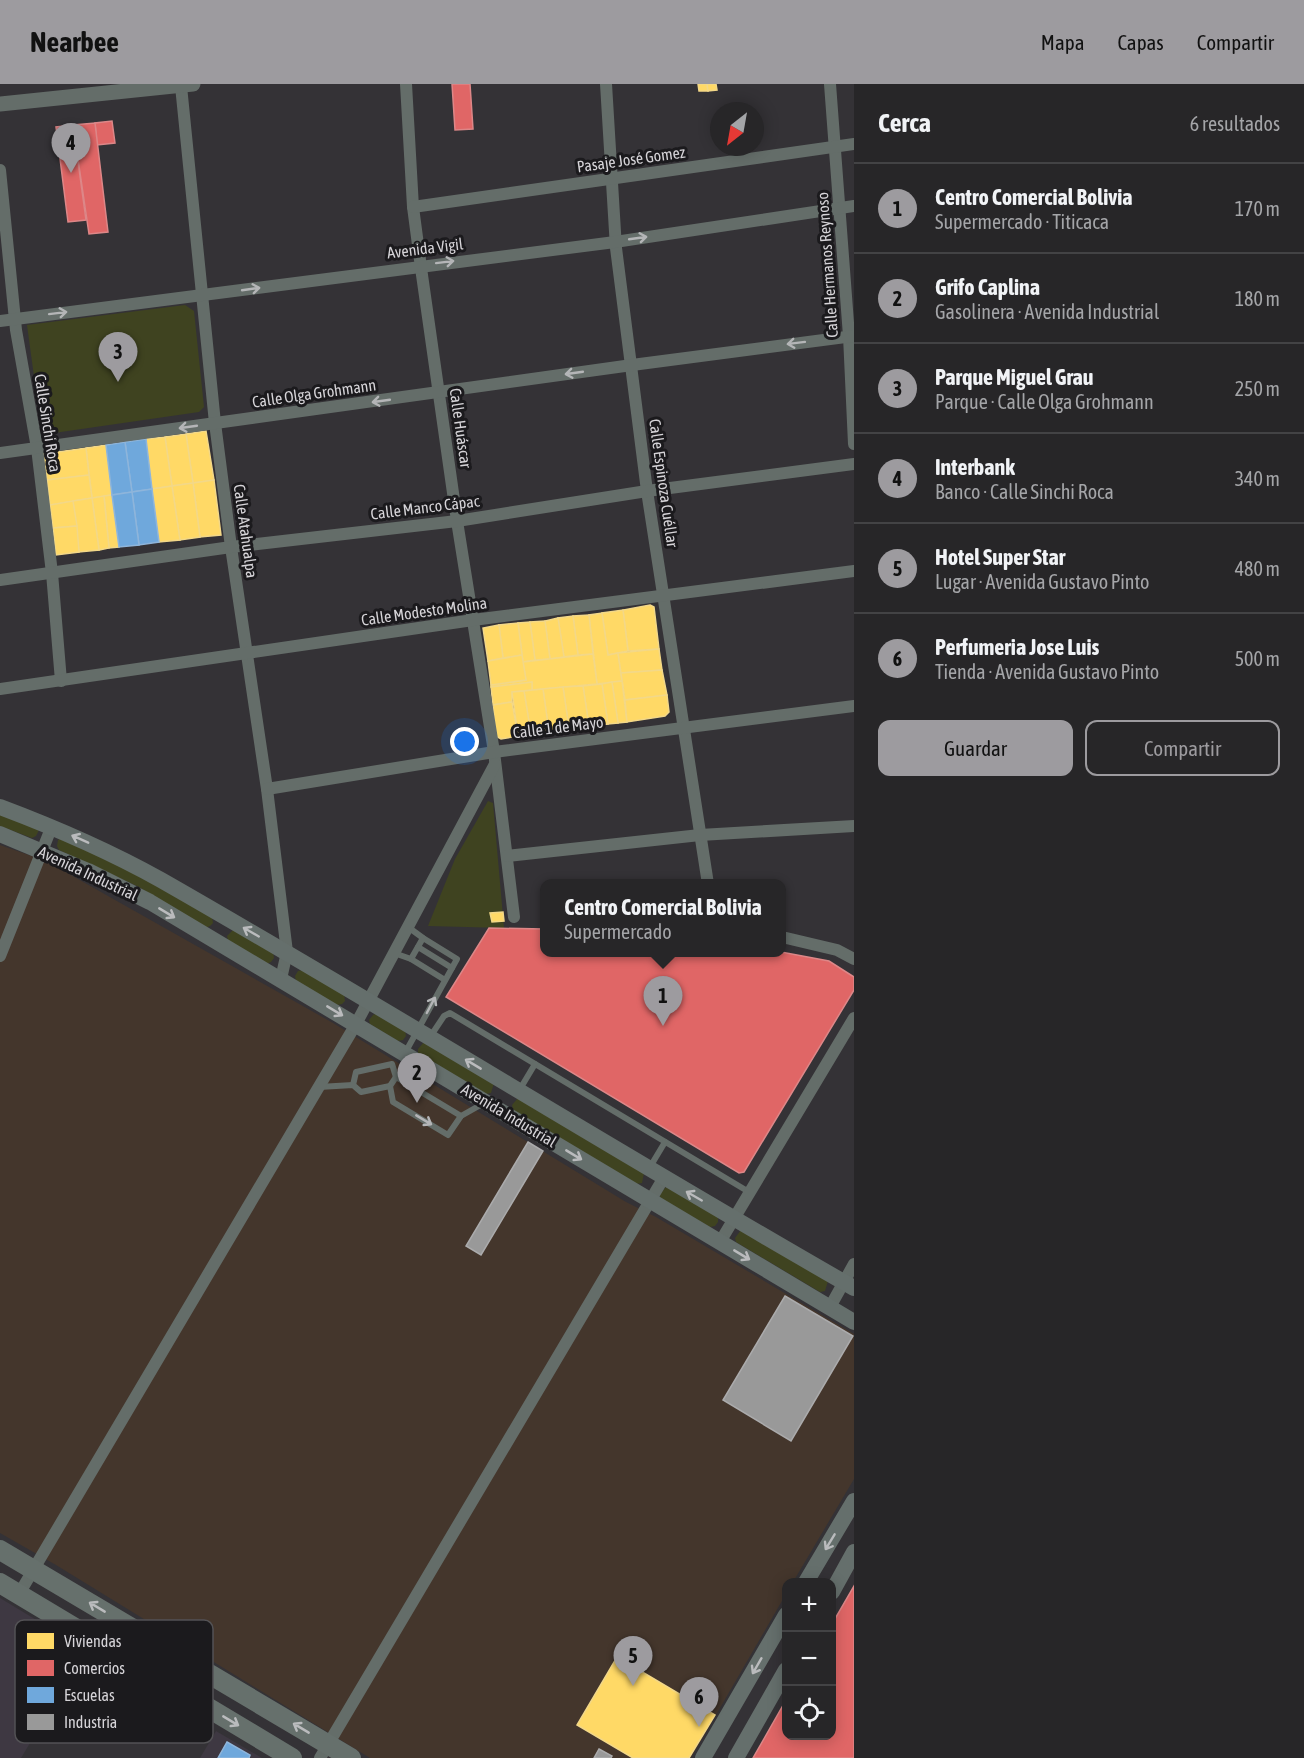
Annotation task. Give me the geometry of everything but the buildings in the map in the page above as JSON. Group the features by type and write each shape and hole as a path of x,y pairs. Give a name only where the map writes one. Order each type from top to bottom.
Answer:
{"highway":[{"path":"0,1550 113,1620"},
{"path":"0,1583 62,1620"},
{"path":"213,1682 324,1751 351,1758"},
{"path":"213,1711 292,1758"}],"main road":[{"name":"Avenida Industrial","path":"0,807 52,826 133,865 287,952 663,1179 849,1286"},
{"name":"Avenida Industrial","path":"0,834 128,890 854,1322"},
{"path":"215,941 228,919"},
{"path":"491,1105 514,1088"},
{"path":"808,1578 854,1501"},
{"path":"836,1583 854,1552"},
{"path":"703,1758 782,1622"},
{"path":"736,1758 782,1677"}],"street":[{"name":"Calle Huáscar","path":"406,84 413,207 457,521 495,758 514,917"},
{"name":"Calle Espinoza Cuéllar","path":"606,84 615,242 647,491 707,879"},
{"name":"Calle Hermanos Reynoso","path":"830,84 851,336 854,444"},
{"path":"0,104 187,85"},
{"name":"Calle Atahualpa","path":"187,85 202,296 215,423 246,654 267,789 287,952 281,980"},
{"name":"Pasaje José Gomez","path":"413,207 854,144"},
{"name":"Calle Sinchi Roca","path":"0,170 15,318 37,448 52,573 61,681"},
{"name":"Avenida Vigil","path":"0,321 202,296 421,265 615,242 854,206"},
{"name":"Calle Olga Grohmann","path":"0,453 851,336"},
{"name":"Calle Manco Cápac","path":"0,580 231,547 457,521 647,491 854,464"},
{"name":"Calle Modesto Molina","path":"0,689 473,620 854,571"},
{"name":"Calle 1 de Mayo","path":"267,789 495,758 685,728 854,706"},
{"path":"19,1594 356,1024 495,758"},
{"path":"0,956 52,826"},
{"path":"507,856 700,835 854,826"},
{"path":"786,938 837,950 854,959"},
{"path":"720,1242 854,1018"},
{"path":"324,1751 568,1343 663,1179"},
{"path":"830,1307 849,1286 854,1264"}],"lane":[{"path":"408,927 457,959 445,980 424,1034"},
{"path":"411,959 423,938"},
{"path":"418,947 452,968"},
{"path":"394,953 411,959 445,980"},
{"path":"404,1053 450,1013 749,1192"},
{"path":"353,1085 356,1072 392,1064 396,1077 461,1116"},
{"path":"514,1088 535,1064"},
{"path":"396,1077 390,1086 393,1102 448,1135 461,1116 491,1105"},
{"path":"318,1087 353,1085 361,1092 390,1086"},
{"path":"648,1170 665,1142"}],"shaded area":[{"path":"0,845 46,861 333,1023 626,1202 656,1217 854,1334 854,1479 795,1578 782,1578 782,1601 691,1758 370,1758 213,1662 213,1620 145,1620 0,1533"},
{"path":"0,1598 36,1620 15,1620 15,1743 30,1743 21,1758 0,1758"},
{"path":"216,1731 262,1758 200,1758 209,1743 213,1743"}],"green space":[{"path":"185,305 194,311 204,407 199,412 47,434 41,428 27,325"},
{"path":"488,801 493,803 504,928 428,926 455,859"},
{"path":"0,814 39,830 36,836 32,838 0,826"},
{"path":"63,837 121,863 212,916 213,923 205,928 139,887 59,850 58,840"},
{"path":"234,929 273,952 274,958 271,962 266,964 228,940 227,936"},
{"path":"303,970 344,994 345,1001 337,1005 296,981 295,976 298,971"},
{"path":"377,1013 405,1030 406,1036 403,1040 398,1041 370,1024 369,1020"},
{"path":"424,1042 494,1083 491,1093 486,1094 418,1053 418,1049"},
{"path":"518,1098 644,1173 642,1183 636,1184 513,1110 512,1105"},
{"path":"666,1187 718,1217 718,1222 715,1226 710,1227 660,1198 660,1194"},
{"path":"741,1230 828,1281 825,1291 820,1292 736,1242 735,1238"}],"place":[{"name":"Interbank","path":"71,173"},
{"name":"Parque Miguel Grau","path":"118,382"},
{"name":"Centro Comercial Bolivia","path":"663,1026"},
{"name":"Grifo Caplina","path":"417,1103"},
{"name":"Hotel Super Star","path":"633,1686"},
{"name":"Perfumeria Jose Luis","path":"699,1727"}]}
